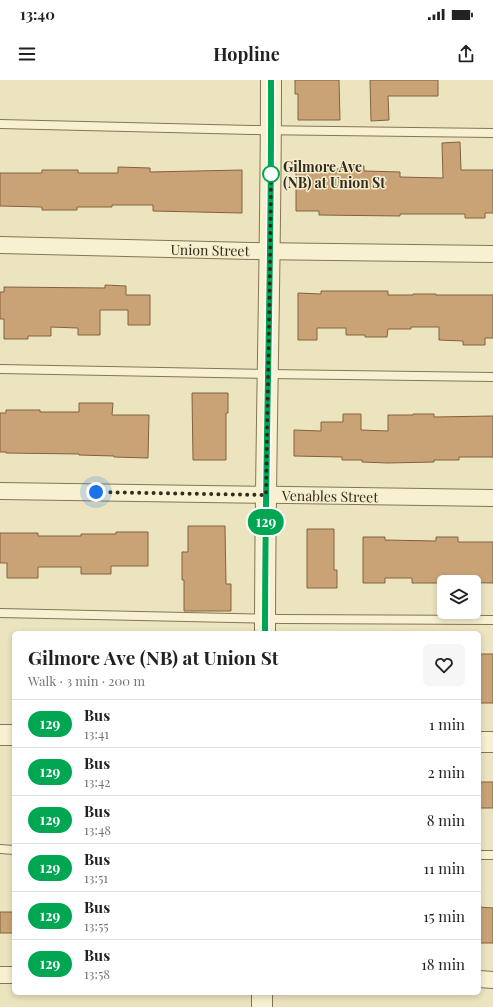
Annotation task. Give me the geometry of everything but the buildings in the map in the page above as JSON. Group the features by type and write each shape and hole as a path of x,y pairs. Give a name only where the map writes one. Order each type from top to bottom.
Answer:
{"street":[{"path":"265,626 271,252 271,80"},
{"name":"Union Street","path":"0,245 271,252 493,254"},
{"name":"Venables Street","path":"0,491 493,498"},
{"path":"0,735 12,735"},
{"path":"481,742 493,742"},
{"path":"0,975 12,975"},
{"path":"481,979 493,980"},
{"path":"262,995 262,1007"}],"lane":[{"path":"0,124 271,131 493,133"},
{"path":"0,369 493,377"},
{"path":"0,614 265,626 493,620"},
{"path":"0,849 12,850"},
{"path":"481,855 493,855"}],"bus line":[{"name":"129","path":"265,631 266,495 271,261 271,80"}],"place":[{"name":"Gilmore Ave (NB) at Union St","path":"271,174"}],"route":[{"path":"96,492 266,495 271,174"}]}
